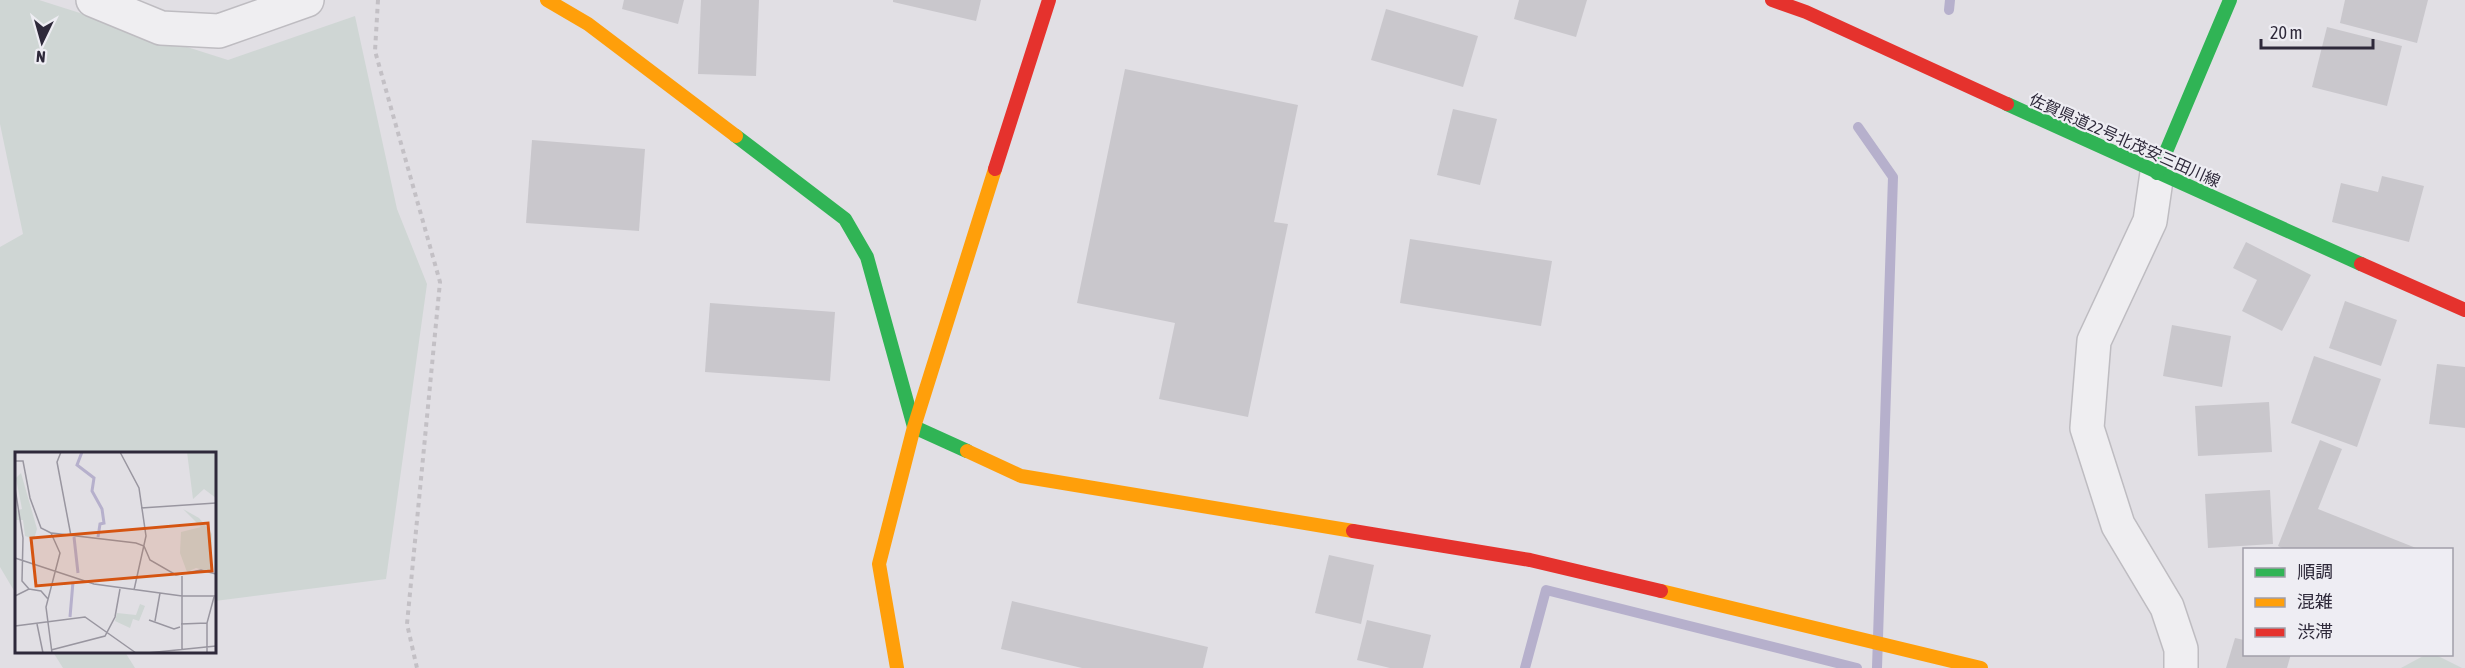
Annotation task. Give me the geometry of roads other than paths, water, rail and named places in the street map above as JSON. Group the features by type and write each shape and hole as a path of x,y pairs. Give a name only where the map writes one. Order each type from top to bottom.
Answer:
{"street":[{"path":"93,0 160,28 219,31 307,0"},
{"path":"548,0 588,24 845,219 867,257 914,427 1021,476 1530,560 1854,637 1921,660 1981,668"},
{"path":"897,668 879,564 914,427 1049,0"},
{"name":"佐賀県道22号北茂安三田川線","path":"1772,0 1806,12 2157,173 2465,310"},
{"path":"2181,668 2181,649 2167,607 2118,525 2087,428 2094,341 2150,221 2157,173 2230,0"}],"waterway":[{"path":"1949,10 1950,0"},
{"path":"1858,127 1893,177 1877,668"},
{"path":"1525,668 1546,590 1857,668"}]}
